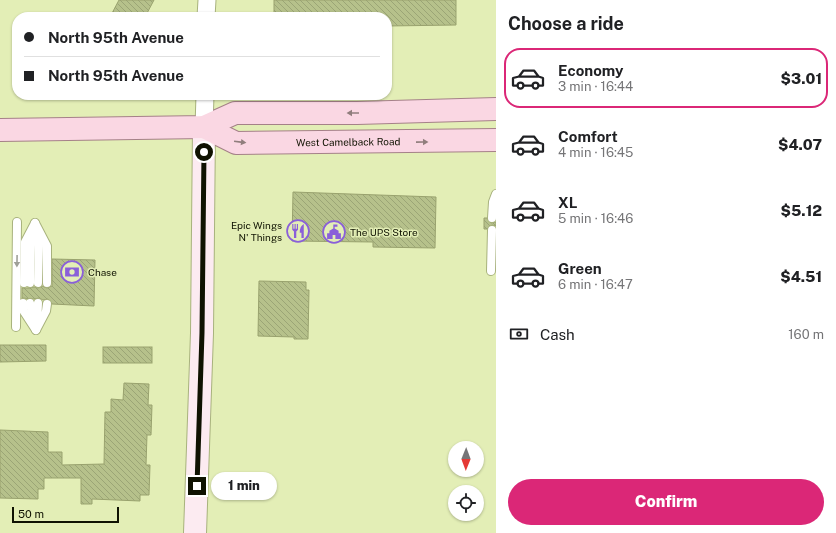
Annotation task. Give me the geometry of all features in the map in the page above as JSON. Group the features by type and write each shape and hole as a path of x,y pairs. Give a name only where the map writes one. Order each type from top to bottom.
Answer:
{"main road":[{"name":"West Camelback Road","path":"0,130 204,127 235,113 357,113 496,109"},
{"name":"West Camelback Road","path":"204,127 236,143 496,140"}],"street":[{"path":"206,0 206,12"},
{"path":"195,533 202,333 205,100"}],"lane":[{"path":"492,218 493,202 496,194"},
{"path":"16,327 17,222"},
{"path":"35,223 47,246 35,283 31,245 35,223"},
{"path":"491,271 492,230"},
{"path":"35,303 46,310 36,330 35,303"}],"building":[{"path":"119,0 154,0 148,12 113,12"},
{"path":"274,0 456,0 456,25 392,26 392,12 274,12"},
{"path":"293,192 436,197 435,248 373,247 373,242 292,241"},
{"path":"484,218 487,218 491,223 496,222 496,226 492,225 487,229 484,229"},
{"name":"Chase","path":"52,259 95,260 94,306 52,304 48,299 22,298 22,288 38,288 42,286 47,288 52,286"},
{"path":"259,281 306,282 306,290 309,290 308,339 258,336"},
{"path":"0,345 46,345 46,361 0,362"},
{"path":"103,347 152,347 152,363 103,363"},
{"path":"124,383 149,384 148,405 152,405 151,435 147,435 146,465 150,465 149,495 140,495 140,501 92,499 92,504 81,504 81,478 44,478 44,489 38,489 38,499 0,498 0,430 48,432 48,452 62,452 62,465 104,464 105,412 111,412 111,399 123,400"}],"place":[{"name":"Epic Wings N' Things","path":"298,231"},
{"name":"The UPS Store","path":"334,232"},
{"name":"Chase","path":"72,272"}],"route":[{"path":"197,486 202,333 204,152"}]}
